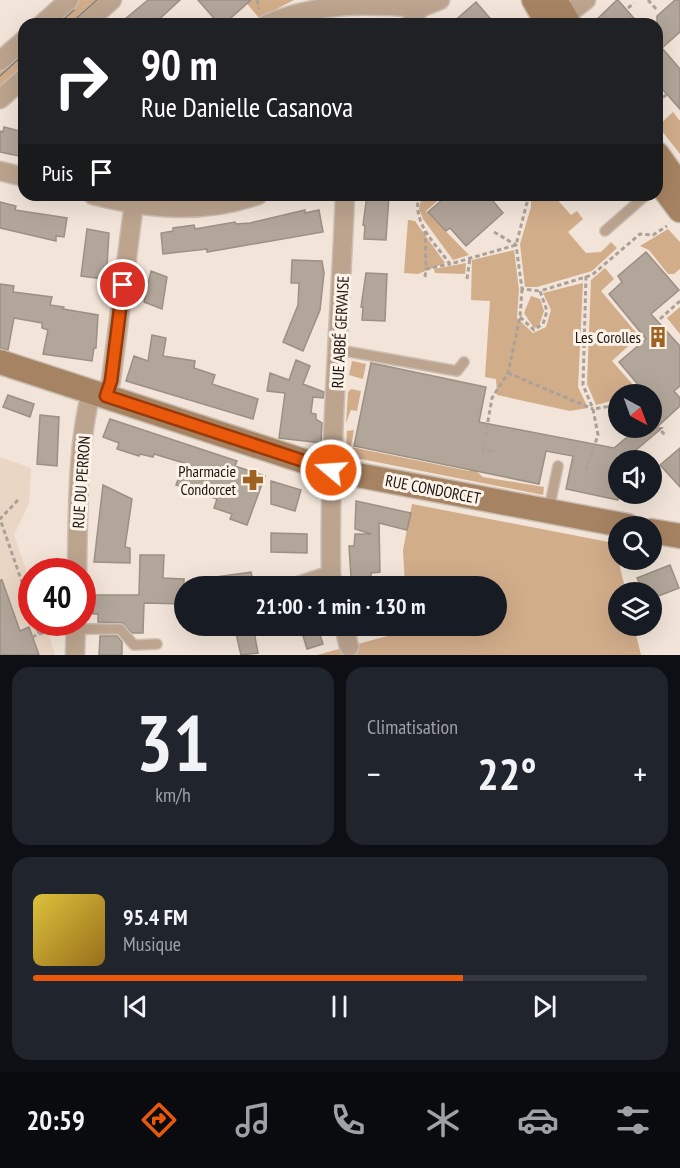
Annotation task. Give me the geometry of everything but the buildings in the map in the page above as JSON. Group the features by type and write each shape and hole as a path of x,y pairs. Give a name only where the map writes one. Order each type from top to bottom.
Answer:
{"street":[{"path":"49,18 69,0"},
{"path":"92,18 112,0"},
{"path":"283,18 302,11 331,6 365,5 415,16 440,0"},
{"path":"534,0 558,18 586,0"},
{"path":"0,61 18,45"},
{"path":"0,99 18,83"},
{"path":"0,171 18,176"},
{"path":"663,192 675,217"},
{"name":"RUE DU PERRON","path":"77,558 78,512 87,408 111,381 134,201"},
{"path":"140,201 165,210 194,209 231,201"},
{"name":"RUE ABBÉ GERVAISE","path":"333,576 331,470 339,350 345,201"},
{"name":"RUE CONDORCET","path":"0,362 331,470 608,522"},
{"path":"662,533 680,536"},
{"path":"72,636 75,655"},
{"path":"346,636 349,647"}],"lane":[{"path":"605,231 642,201"},
{"path":"339,350 457,371 464,362"},
{"path":"548,511 558,466"},
{"path":"96,628 120,629 134,645 157,644"}],"path":[{"path":"648,0 657,10"},
{"path":"628,8 634,3"},
{"path":"663,97 667,94"},
{"path":"418,201 416,208 425,229 450,264"},
{"path":"492,451 483,450 492,398 508,374 520,317 522,289 516,245 527,201"},
{"path":"522,289 540,291 586,276 640,234 652,235 675,217"},
{"path":"425,229 425,277"},
{"path":"494,232 516,245"},
{"path":"426,269 516,245"},
{"path":"467,279 470,258"},
{"path":"586,276 583,385 593,409 598,435 586,471"},
{"path":"520,317 534,330 543,324 547,311 540,291"},
{"path":"660,319 680,302"},
{"path":"508,374 593,409 608,407"},
{"path":"662,432 666,436"},
{"path":"18,500 0,519 18,571"}],"shaded area":[{"path":"79,0 103,0 83,18 59,18"},
{"path":"244,0 294,0 259,18"},
{"path":"18,54 18,75 0,91 0,71"},
{"path":"673,112 680,121 680,154 663,132 663,121"},
{"path":"421,201 437,201 426,211 469,255 453,260 423,219 419,209"},
{"path":"531,201 558,201 571,215 577,211 583,219 568,232 586,253 601,252 611,242 617,248 592,271 537,287 525,287 520,244"},
{"path":"408,220 415,221 445,263 418,274 404,273"},
{"path":"668,229 680,242 680,269 674,274 668,274 649,250 640,246"},
{"path":"514,250 519,290 517,318 533,333 546,327 551,310 543,293 583,283 578,387 588,408 570,411 497,395 496,379 485,377 490,301 471,300 472,260"},
{"path":"466,263 465,274 435,273 434,269"},
{"path":"605,268 614,279 601,291 639,336 612,361 632,384 608,384 608,402 596,405 587,384 591,280"},
{"path":"531,296 540,299 544,311 539,326 534,328 524,313"},
{"path":"680,307 680,334 667,318"},
{"path":"352,361 366,364 363,379 349,375"},
{"path":"351,389 361,391 357,411 351,410 346,423 348,392"},
{"path":"354,430 351,447 469,471 473,458 476,471 483,477 544,487 543,495 346,456 347,431"},
{"path":"0,457 31,468 29,503 14,535 22,558 18,558 18,636 49,636 55,655 0,655"},
{"path":"412,504 608,542 608,570 621,570 624,582 608,582 608,636 636,636 641,655 317,655 387,636 507,636 507,576 404,576 403,550"}],"tram line":[{"path":"77,18 97,0"},
{"path":"65,18 74,10"},
{"path":"0,76 18,60"}],"place":[{"name":"Les Corolles","path":"658,337"},
{"name":"Pharmacie Condorcet","path":"253,480"}],"route":[{"path":"123,285 111,381 106,396 331,470"}]}
